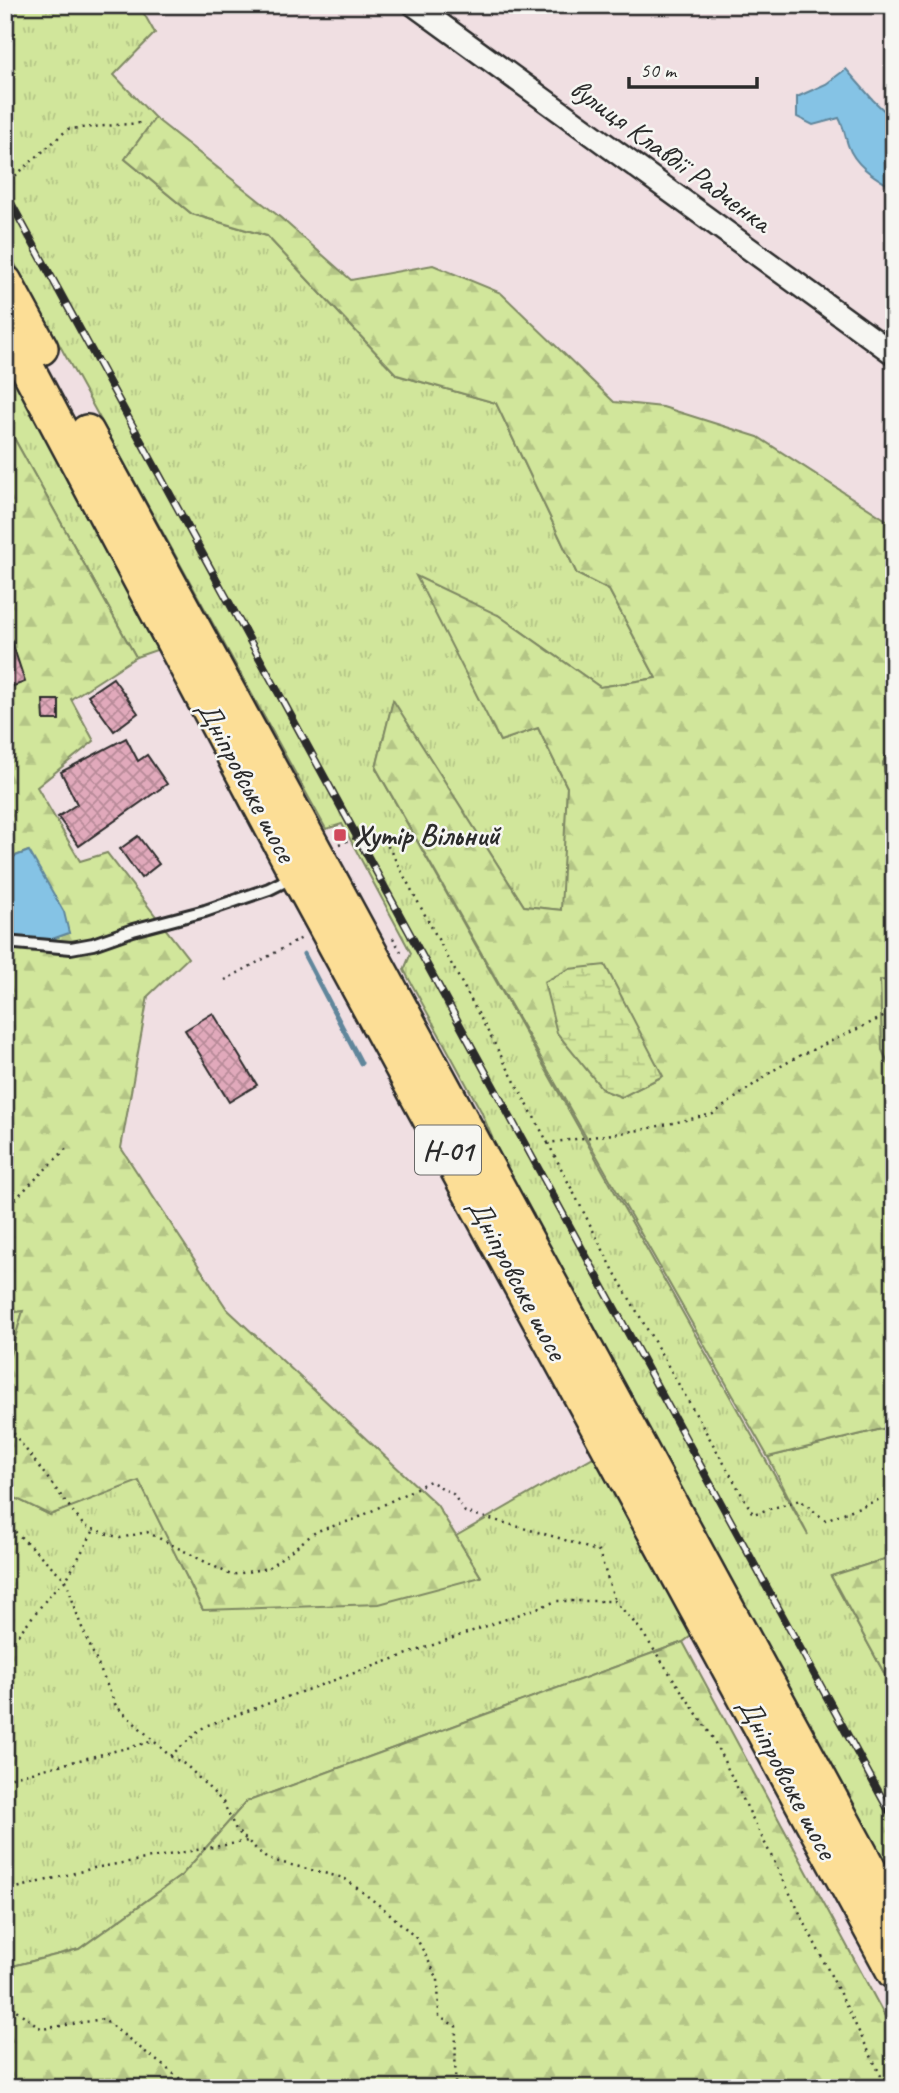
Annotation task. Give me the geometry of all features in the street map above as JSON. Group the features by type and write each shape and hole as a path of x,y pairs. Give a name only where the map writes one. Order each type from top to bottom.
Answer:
{"main road":[{"name":"Дніпровське шосе","path":"5,282 306,862 894,1972"},
{"name":"Дніпровське шосе","path":"5,326 894,1915"}],"street":[{"name":"вулиця Клавдії Радченка","path":"414,5 894,354"}],"lane":[{"path":"5,942 71,948 93,944 269,889 306,862"}],"path":[{"path":"5,184 68,129 141,123 144,125"},
{"path":"306,862 336,845 368,833 384,839 616,1275 753,1514 800,1500 825,1520 894,1494"},
{"path":"225,979 303,937"},
{"path":"548,1143 641,1130 713,1114 783,1065 894,1012"},
{"path":"5,1209 67,1148"},
{"path":"5,1422 84,1526 120,1538 147,1532 231,1575 268,1568 317,1531 356,1519 430,1481 453,1494 465,1512 599,1552 615,1601 640,1629 711,1735 887,2088"},
{"path":"5,1522 66,1580 80,1623 116,1706 170,1756 187,1765 223,1802 236,1830 267,1859 344,1878 388,1912 417,1940 438,1979 439,2017 456,2026 455,2088"},
{"path":"5,1651 53,1591 66,1580 94,1529"},
{"path":"170,1756 205,1726 557,1601 615,1601"},
{"path":"5,1779 154,1741"},
{"path":"5,1891 94,1868 248,1841"},
{"path":"5,2002 41,2029 103,2019 192,2088"}],"green space":[{"path":"5,5 139,5 155,33 114,75 155,118 125,159 192,214 267,236 397,375 496,403 577,574 609,590 656,678 600,687 498,615 467,674 500,741 538,728 567,787 562,910 524,906 393,701 376,768 808,1535 768,1457 894,1426 894,1556 831,1576 894,1691 894,1915 561,1302 481,1111 404,970 411,953 342,824 326,829 5,246"},
{"path":"155,118 281,218 351,280 433,265 501,293 614,402 663,407 758,437 894,525 894,747 890,747 883,763 894,821 894,981 880,980 882,1050 894,1076 894,1426 768,1457 376,768 393,700 524,906 561,910 567,787 538,728 500,741 416,576 498,615 600,687 656,678 609,590 577,574 496,403 397,375 267,236 192,214 125,159","holes":["663,1076 621,1097 603,1090"]},
{"path":"5,326 174,644 136,657 5,422"},
{"path":"5,422 136,657 71,699 94,741 37,787 80,861 107,853 188,958 148,996 121,1148 227,1309 437,1505 481,1577 379,1604 203,1610 139,1481 50,1515 5,1493 5,1372 23,1311 5,1313 5,937 52,939 69,933 28,851 5,860"},
{"path":"890,747 894,747 894,821 883,763"},
{"path":"605,965 663,1076 622,1097 603,1090 557,1033 544,982 569,969"},
{"path":"880,979 894,981 894,1075 882,1050"},
{"path":"23,1311 5,1372 5,1313"},
{"path":"609,1448 706,1625 683,1642 246,1802 182,1875 79,1949 5,1968 5,1493 50,1515 139,1480 203,1610 481,1577 456,1536"},
{"path":"894,1556 894,1691 831,1576"},
{"path":"683,1642 894,2033 894,2088 5,2088 5,1968 79,1949 182,1875 246,1802"}],"water":[{"path":"846,69 894,120 893,188 879,180 855,159 839,118 813,125 797,117 797,97 826,84"},
{"path":"29,851 64,912 69,933 52,939 5,937 5,860"}],"building":[{"path":"5,630 8,630 25,682 5,689"},
{"path":"113,678 138,713 114,731 88,695"},
{"path":"43,700 59,700 59,720 44,720"},
{"path":"126,738 138,761 147,755 167,784 79,846 58,817 77,804 61,772"},
{"path":"138,836 159,864 141,878 120,849"},
{"path":"213,1013 257,1085 229,1102 185,1030"}],"waterway":[{"path":"304,954 361,1063"}],"railway":[{"path":"5,192 894,1820"}],"place":[{"name":"Хутір Вільний","path":"340,835"}]}
